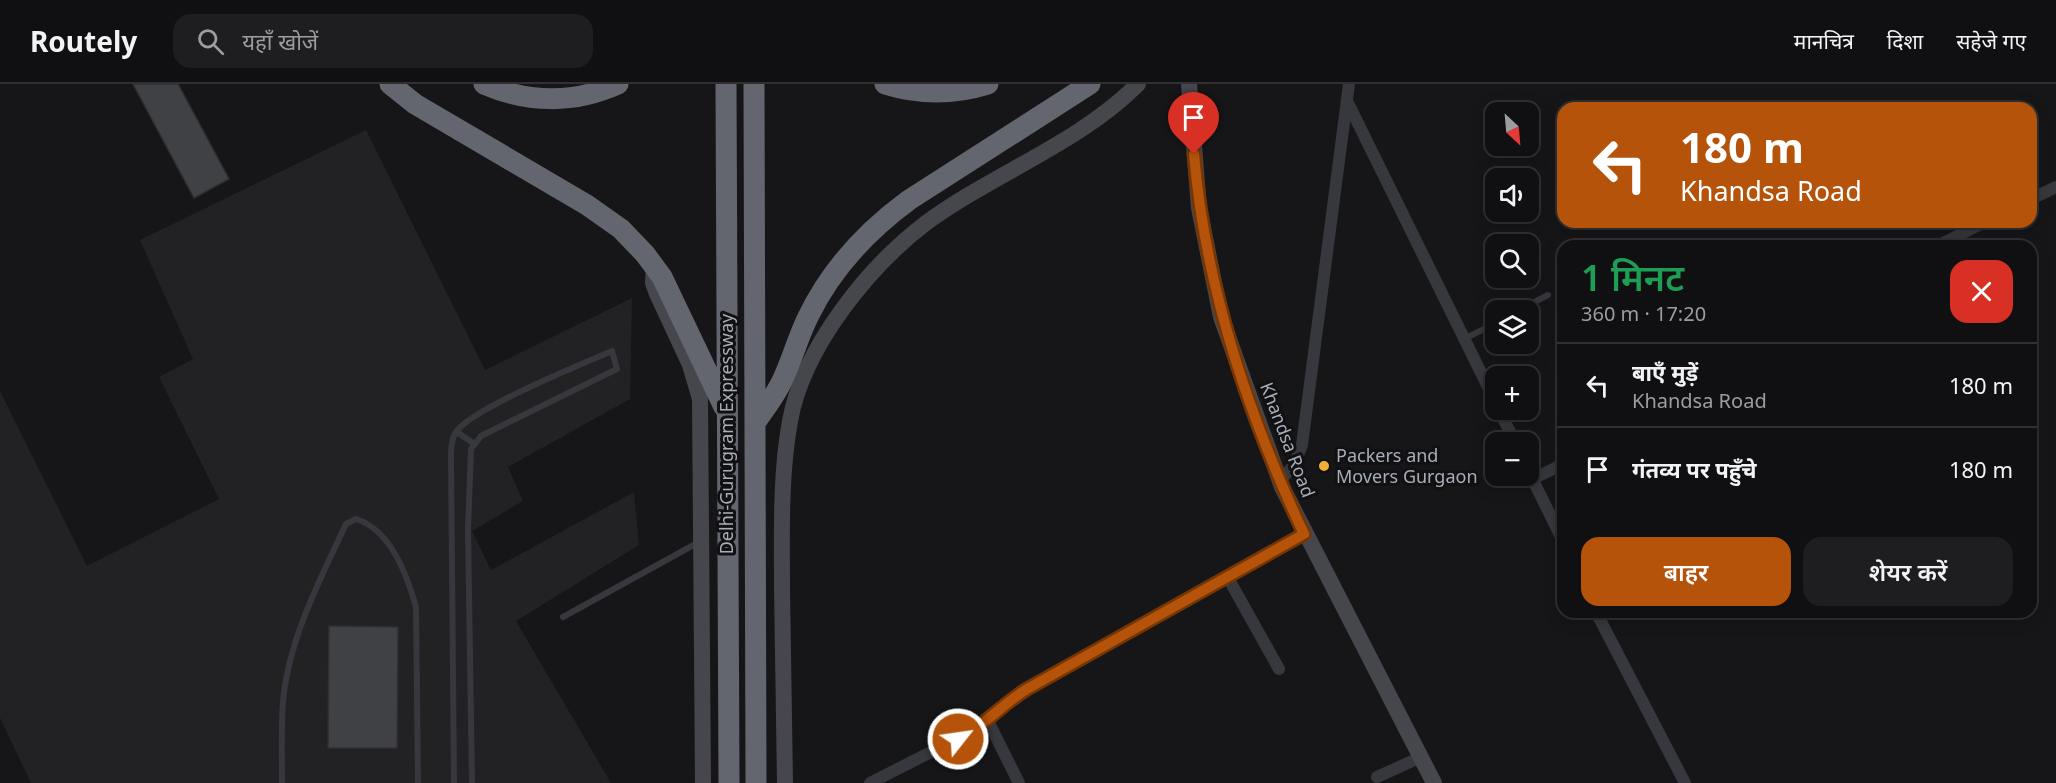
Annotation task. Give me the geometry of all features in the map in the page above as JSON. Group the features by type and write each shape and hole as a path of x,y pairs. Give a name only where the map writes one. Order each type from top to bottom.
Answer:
{"highway":[{"path":"390,84 415,104 587,205 621,229 654,266 674,300 727,413"},
{"path":"484,84 519,96 559,99 585,96 618,84"},
{"name":"Delhi-Gurugram Expressway","path":"726,84 729,783"},
{"name":"Delhi-Gurugram Expressway","path":"754,84 756,783"},
{"path":"885,84 934,93 955,92 988,84"},
{"path":"755,424 782,382 808,316 828,282 856,245 883,219 909,200 1090,84"}],"main road":[{"path":"785,783 782,507 790,420 800,390 825,333 845,306 914,233 950,207 1064,140 1102,114 1138,84"},
{"name":"Khandsa Road","path":"1189,84 1199,208 1221,317 1280,481 1304,534 1434,783"},
{"path":"654,266 653,284 690,365 700,399 703,783"}],"street":[{"path":"1280,481 1294,465 1302,445 1349,84"},
{"path":"1347,101 1485,381"},
{"path":"2037,196 2056,187"},
{"path":"1949,240 1973,228"},
{"path":"1539,472 1557,466"},
{"path":"1536,486 1557,529"},
{"path":"870,783 988,721 1008,701 1030,687 1304,534"},
{"path":"1227,576 1279,669"},
{"path":"1599,618 1685,783"},
{"path":"988,721 1019,783"},
{"path":"1377,777 1421,757"}],"lane":[{"path":"1538,300 1548,295"},
{"path":"1464,339 1485,328"},
{"path":"454,783 451,459 457,432 465,423 537,384 612,351 617,369 542,404 473,443 471,449 468,530 472,783"},
{"path":"457,432 473,443"},
{"path":"282,783 283,699 295,647 311,599 346,524 356,519 374,526 392,550 411,590 416,607 418,783"},
{"path":"563,617 701,540"}],"shaded area":[{"path":"366,130 485,370 632,298 630,399 508,467 523,501 472,531 491,570 634,492 639,545 516,621 611,783 31,783 0,718 0,391 87,566 219,499 159,377 193,359 140,240"}],"building":[{"path":"133,84 178,84 229,179 194,198"},
{"path":"329,626 398,627 397,748 328,748"}],"place":[{"name":"Packers and Movers Gurgaon","path":"1324,466"}],"route":[{"path":"958,739 988,721 1008,701 1027,689 1304,534 1282,487 1221,317 1199,208 1194,154"}]}
